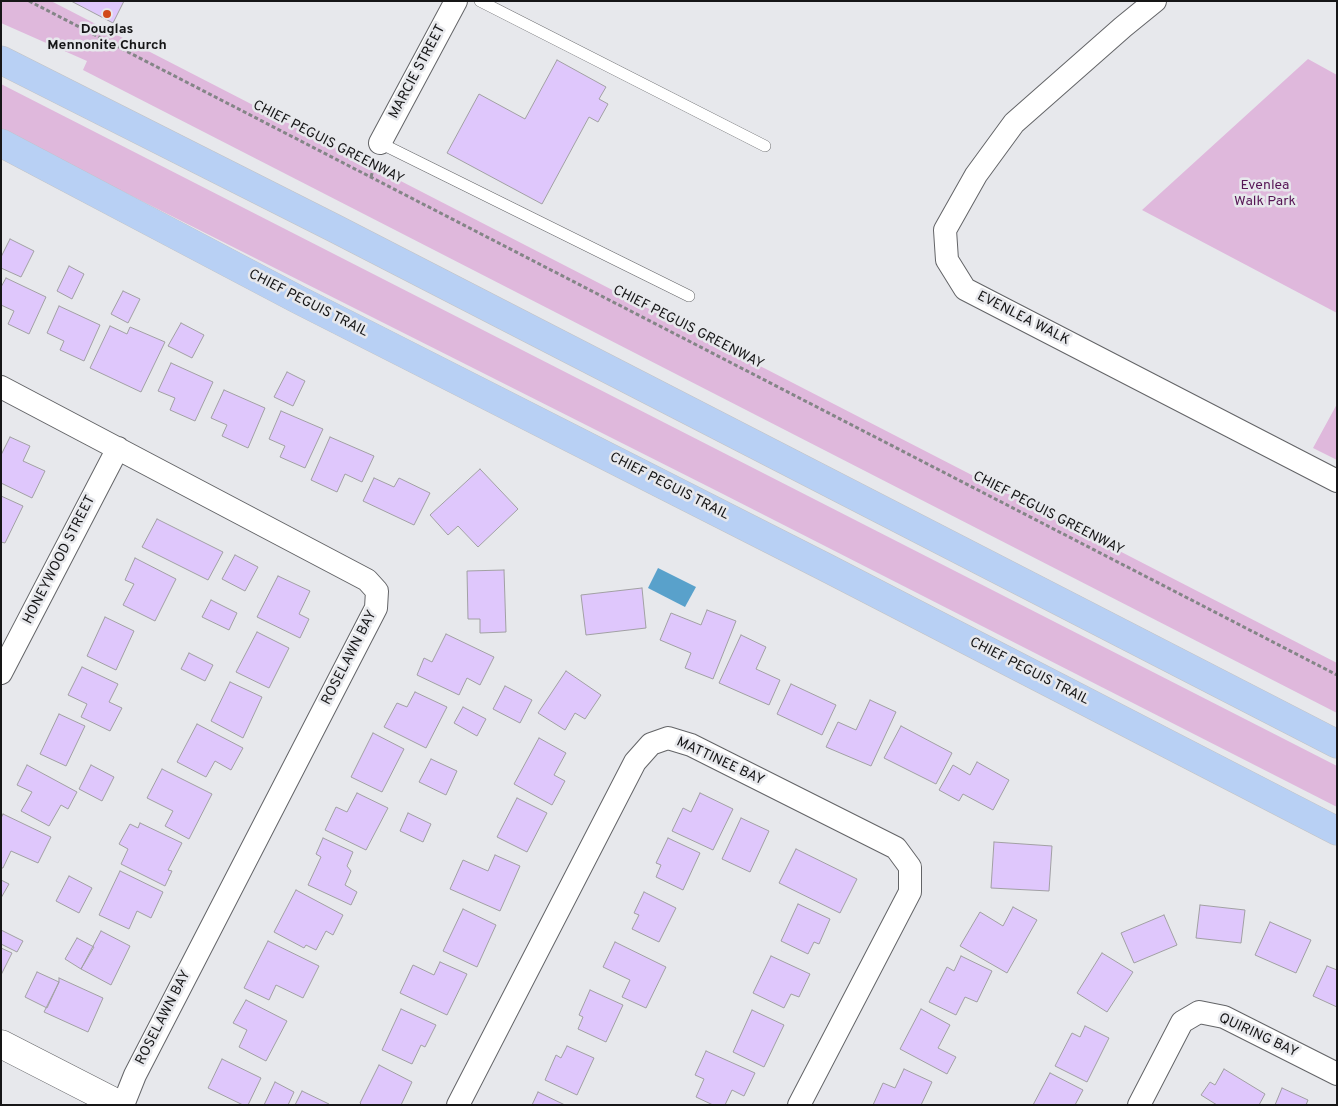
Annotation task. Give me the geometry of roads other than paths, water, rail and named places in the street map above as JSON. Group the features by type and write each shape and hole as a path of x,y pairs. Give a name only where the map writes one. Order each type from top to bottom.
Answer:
{"main road":[{"path":"1,60 334,228 1337,744"},
{"name":"CHIEF PEGUIS TRAIL","path":"1,143 297,300 826,567 1337,831"}],"street":[{"name":"MARCIE STREET","path":"380,143 456,1"},
{"name":"EVENLEA WALK","path":"1155,1 1014,123 976,174 946,230 946,260 965,289 1337,481"},
{"name":"ROSELAWN BAY","path":"1,387 367,580 377,592 376,608 134,1074 121,1105"},
{"name":"HONEYWOOD STREET","path":"1,673 118,448"},
{"name":"MATTINEE BAY","path":"458,1105 635,762 651,744 668,738 691,745 896,848 910,867 910,892 799,1105"},
{"name":"QUIRING BAY","path":"1139,1105 1182,1022 1199,1012 1224,1017 1337,1074"},
{"path":"1,1044 121,1105"}],"lane":[{"path":"480,1 765,146"},
{"path":"380,143 689,296"}],"water":[{"path":"658,568 696,587 685,607 648,588"}],"place":[{"name":"Douglas Mennonite Church","path":"107,14"}],"park label":[{"name":"Evenlea Walk Park","path":"1265,194"}]}
